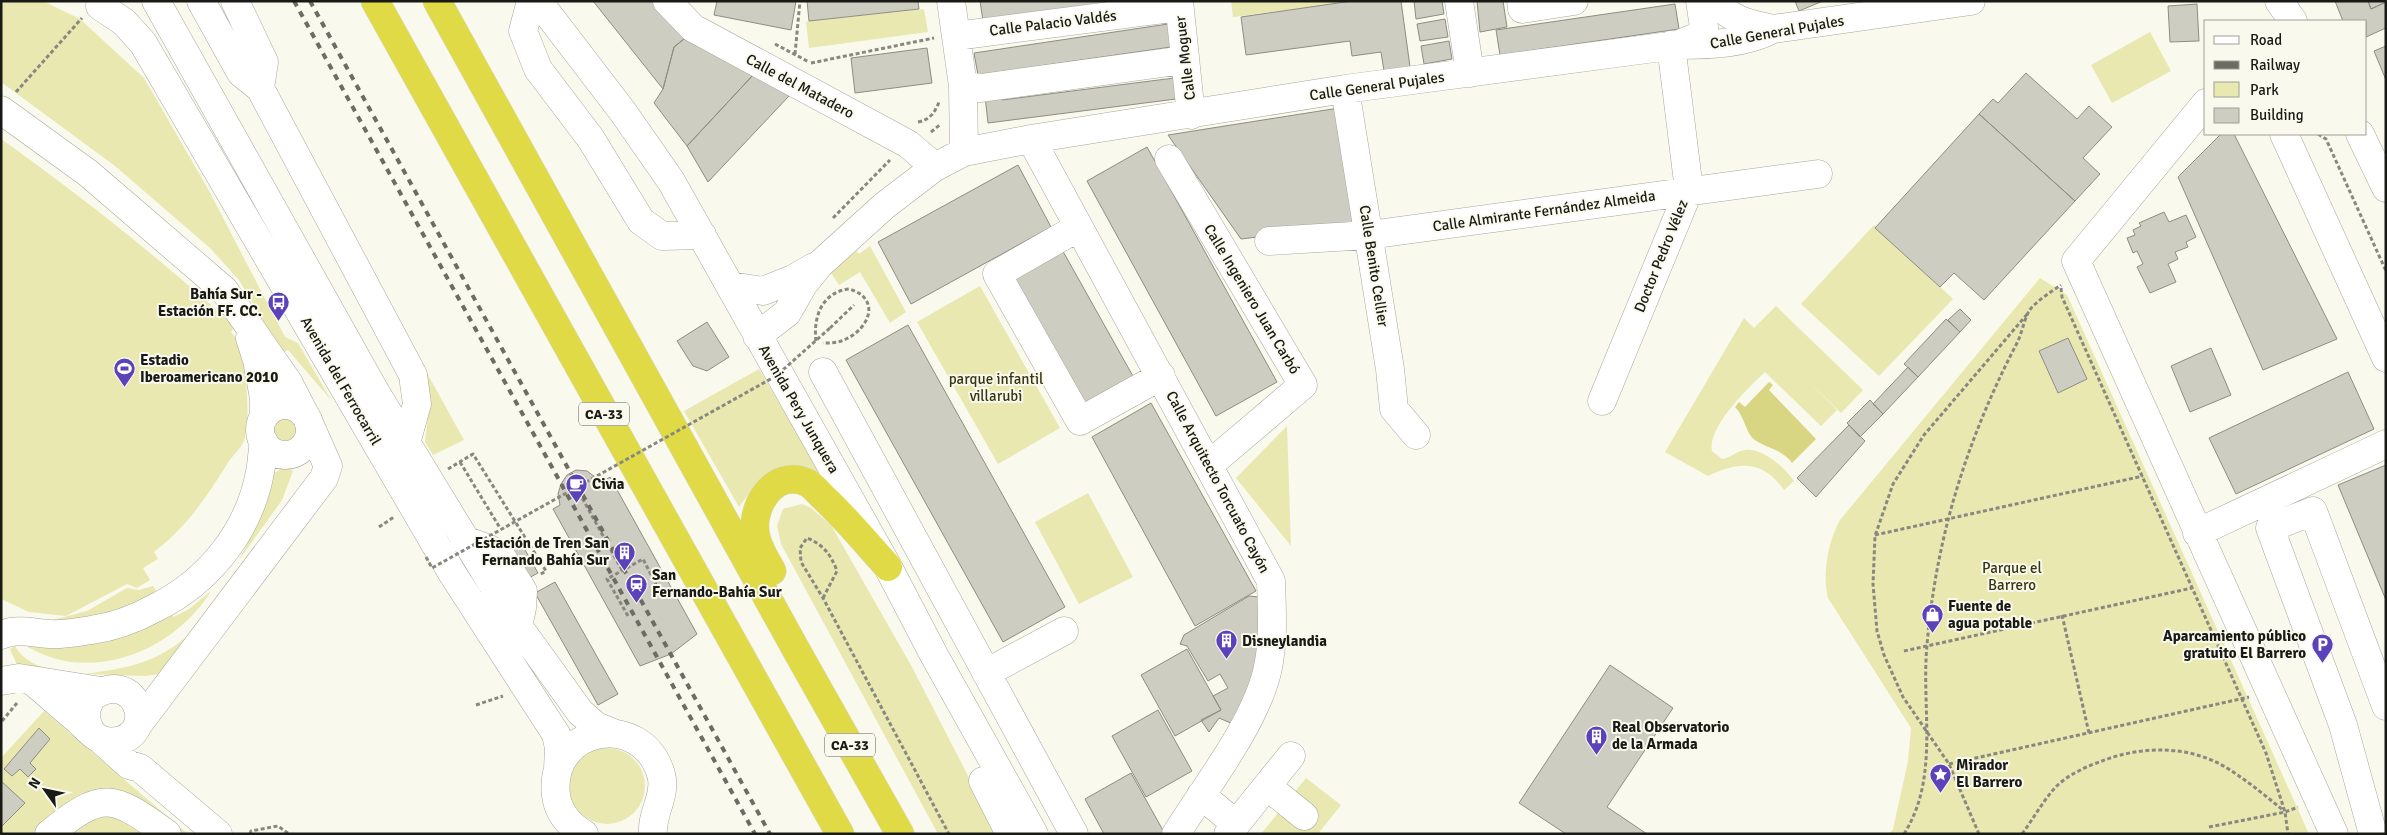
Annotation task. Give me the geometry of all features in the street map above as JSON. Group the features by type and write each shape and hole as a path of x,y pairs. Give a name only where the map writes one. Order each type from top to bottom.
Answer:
{"highway":[{"name":"CA-33","path":"375,1 840,834"},
{"name":"CA-33","path":"436,1 900,834"},
{"path":"799,655 789,604 756,540 755,516 761,498 775,485 793,480 808,483 839,512 888,567"}],"street":[{"name":"Avenida del Ferrocarril","path":"156,1 406,443 518,626 580,712 596,726 630,737 644,746 655,760 661,776 662,794 655,822"},
{"path":"201,1 241,73 260,88 413,375 417,404 406,443"},
{"path":"235,1 264,62 260,88"},
{"path":"530,1 522,31 538,70 591,139 641,221 662,236 702,235"},
{"name":"Avenida Pery Junquera","path":"538,1 623,112 671,181 752,327 789,370 804,418 1034,834"},
{"name":"Calle del Matadero","path":"668,1 693,28 803,77 910,134 935,167"},
{"path":"951,1 946,42 952,91 962,114 964,152"},
{"path":"1459,1 1470,73"},
{"path":"1521,1 1522,9 1574,1"},
{"path":"1674,45 1700,36 1704,26 1700,1"},
{"path":"1716,1 1724,12 1740,21 1773,30"},
{"name":"Calle General Pujales","path":"820,264 884,206 935,167 964,152 1031,139 1345,89 1674,45 1707,45 1757,38 1773,30 1910,5 1971,1"},
{"name":"Avenida del Ferrocarril","path":"98,3 124,22 143,43 452,573 556,734 560,748 555,785 557,801 564,816 576,832"},
{"name":"Calle Palacio Valdés","path":"946,42 1179,4"},
{"name":"Calle Moguer","path":"1179,4 1191,115"},
{"path":"2287,11 2310,20"},
{"name":"Doctor Pedro Vélez","path":"1602,401 1688,190 1674,45"},
{"path":"952,91 1184,60"},
{"name":"Calle Benito Cellier","path":"1345,89 1390,369 1394,409 1416,435"},
{"path":"8,102 224,290 249,329 259,338 288,382 328,466 324,478 313,493 134,730 116,742 96,736 87,725 85,715 92,697 110,690 134,699 138,708 134,730 140,768"},
{"path":"2204,105 2076,261 2197,533 2270,688 2334,834"},
{"path":"2284,135 2386,358"},
{"path":"2360,135 2386,188"},
{"name":"Calle Arquitecto Torcuato Cayón","path":"1031,139 1162,376 1271,581 1272,640 1267,672 1252,713 1176,834"},
{"name":"Calle Ingeniero Juan Carbó","path":"1169,159 1303,385 1209,465"},
{"name":"Calle Almirante Fernández Almeida","path":"1269,241 1369,235 1688,190 1818,174"},
{"path":"1079,227 997,274 1080,420 1162,376"},
{"path":"730,286 762,291 793,279 820,264"},
{"path":"789,370 781,336 787,313 803,285 820,264"},
{"path":"752,327 793,279"},
{"path":"752,327 787,313"},
{"path":"249,329 271,438 302,460 310,471 313,493"},
{"path":"824,372 1074,834"},
{"path":"1,635 10,631 51,634 113,626 135,618 177,597 198,582 219,559 239,530 251,503 271,438 276,406 284,405 299,409 306,418 310,429 306,443 301,448 271,438"},
{"path":"804,418 842,408"},
{"path":"2197,533 2386,444"},
{"path":"2263,502 2274,527"},
{"path":"2373,834 2343,725 2270,528 2313,511 2386,706"},
{"path":"986,674 1064,631"},
{"path":"934,655 943,705 1010,834"},
{"path":"1,681 19,678 110,690 145,686 163,679 182,666"},
{"path":"32,681 129,765 140,768 218,834"},
{"path":"558,769 566,754 584,738 613,733"},
{"path":"1201,794 1232,829 1291,756"},
{"path":"1267,786 1304,816"},
{"path":"48,834 73,814 91,804 109,802 123,804 166,834"},
{"path":"634,834 646,825 655,822"}],"path":[{"path":"800,1 803,77"},
{"path":"8,102 98,3"},
{"path":"803,77 811,63 936,38 946,42"},
{"path":"831,220 910,134 935,113 952,91"},
{"path":"910,134 917,136 928,135 950,116 962,114"},
{"path":"2320,135 2326,139 2386,271"},
{"path":"2076,261 2068,265 2062,273 2062,297 2266,753 2285,812 2288,834"},
{"path":"1979,834 1949,764 1903,697 1884,655 1877,631 1873,584 1875,536 1893,484 1924,435 2029,312 2061,285"},
{"path":"816,341 817,315 832,295 849,289 861,294 869,306 868,317 865,322 844,340 823,343"},
{"path":"426,557 432,568 776,376 854,306"},
{"path":"1904,834 1912,821 1920,800 1926,765 1927,646 1934,585 1947,520 1969,446 1994,387 2024,330 2029,312"},
{"path":"789,370 790,351"},
{"path":"446,470 473,454 546,571 532,580"},
{"path":"460,462 501,529"},
{"path":"1875,536 2141,477 2168,465"},
{"path":"576,487 622,570"},
{"path":"379,527 398,514"},
{"path":"823,598 837,571 831,556 818,542 807,538 800,548 801,562 823,598 949,834"},
{"path":"628,616 607,579 622,570 643,559 662,596"},
{"path":"1904,652 2062,615 2192,588 2218,575"},
{"path":"2062,615 2088,733"},
{"path":"1949,764 2242,700 2270,688"},
{"path":"476,704 503,696"},
{"path":"2022,834 2054,789 2081,768 2113,756 2145,750 2173,750 2203,756 2229,769 2285,812"},
{"path":"2209,827 2285,812"},
{"path":"250,834 252,831 278,826 289,834"}],"green space":[{"path":"1,1 43,1 80,19 144,78 208,189 285,337 298,343 331,400 288,350 282,353 239,280 210,248 115,166 1,82"},
{"path":"1231,1 1352,1 1352,2 1233,17"},
{"path":"924,9 928,32 809,48 806,22"},
{"path":"2150,32 2171,71 2112,103 2091,65"},
{"name":"Estadio Iberoamericano 2010","path":"1,139 121,229 235,326 231,332 241,350 243,362 247,392 247,422 243,443 196,510 177,532 154,552 158,559 143,568 150,580 137,588 127,584 66,616 29,612 1,599"},
{"path":"1874,225 1953,299 1879,376 1801,304"},
{"path":"870,246 906,312 890,323 860,272 839,285 827,267 855,249 859,254"},
{"name":"Parque el Barrero","path":"2040,278 2067,295 2309,834 1889,834 1893,829 1908,761 1911,728 1828,598 1826,569 1829,548 1840,520"},
{"name":"parque infantil villarubi","path":"980,286 1060,428 998,464 917,322"},
{"path":"1776,306 1863,390 1841,413 1804,377 1837,410 1821,426 1765,372 1749,387 1722,419 1712,441 1712,451 1722,459 1745,450 1752,450 1766,455 1785,470 1794,481 1784,490 1776,480 1759,468 1740,466 1708,476 1665,452 1744,318 1754,328"},
{"path":"422,364 464,440 433,455 425,442 429,409"},
{"path":"759,369 831,491 768,478 753,488 739,507 684,411"},
{"path":"284,419 292,423 296,431 292,439 284,443 276,439 272,431 276,423"},
{"path":"1287,426 1291,546 1236,478"},
{"path":"286,466 293,471 282,500 239,560 262,509 271,475"},
{"path":"1088,493 1133,577 1079,604 1035,522"},
{"path":"802,504 811,508 831,525 912,667 998,834 938,834 781,544 777,526 783,509"},
{"path":"153,586 174,617 189,609 211,591 195,612 176,630 154,645 130,655 105,662 79,663 53,658 28,647 22,628 87,611 127,588 139,590"},
{"path":"184,639 187,641 160,674 146,676 85,674 113,670 149,660 172,648"},
{"path":"15,646 32,663 71,674 18,667 10,649"},
{"path":"44,711 188,834 1,834 1,758"},
{"path":"607,748 622,751 634,759 642,771 645,786 642,801 634,813 622,821 607,824 592,821 580,813 572,801 569,786 572,771 580,759 592,751"},
{"path":"1306,778 1341,805 1318,834 1261,834"}],"shaded area":[{"path":"1769,382 1773,385 1769,390 1816,439 1792,463 1784,455 1755,440 1747,430 1735,407 1739,402 1745,407"}],"building":[{"path":"593,1 654,1 677,26 684,39 674,47 663,89"},
{"path":"717,1 796,1 791,30 714,15"},
{"path":"807,1 918,1 919,9 809,21"},
{"path":"980,1 1118,1 983,21"},
{"path":"1352,1 1401,1 1410,67 1384,71 1381,52 1352,56 1350,41 1246,55 1241,17"},
{"path":"1414,1 1442,1 1444,14 1416,19"},
{"path":"1477,1 1503,1 1507,27 1480,32"},
{"path":"1795,1 1823,1 1799,11"},
{"path":"2335,1 2368,1 2371,9 2386,2 2386,28 2367,37 2367,20 2343,20"},
{"path":"2368,1 2386,1 2386,2 2371,9"},
{"path":"1675,4 1679,29 1500,55 1496,30"},
{"path":"2197,4 2199,41 2170,42 2168,6"},
{"path":"1445,19 1448,37 1420,41 1417,24"},
{"path":"1168,24 1171,47 978,75 974,53"},
{"path":"684,39 754,74 687,146 654,103 663,89 674,47"},
{"path":"1449,41 1452,59 1424,64 1421,46"},
{"path":"2386,46 2386,80 2374,51"},
{"path":"927,48 932,83 855,93 851,58"},
{"path":"2026,73 2077,119 2089,106 2112,127 2083,158 2100,174 2075,201 1979,114 1993,99 1998,103"},
{"path":"754,74 789,96 708,182 687,146"},
{"path":"1174,78 1176,99 988,123 985,96 1001,94 1002,100"},
{"path":"1339,108 1355,225 1241,239 1168,135"},
{"path":"1979,114 2075,201 1984,300 1954,273 1940,287 1875,228"},
{"path":"2220,135 2235,135 2337,339 2263,370 2178,177"},
{"path":"1147,147 1277,382 1216,416 1087,181"},
{"path":"1018,165 1051,227 911,304 878,242"},
{"path":"2164,212 2169,222 2186,215 2196,237 2186,242 2188,247 2175,252 2178,259 2168,264 2176,282 2150,293 2137,267 2143,264 2137,251 2133,253 2127,238 2135,235 2133,230 2141,226 2139,223"},
{"path":"1060,246 1134,378 1080,409 1006,277"},
{"path":"1960,309 1971,320 1960,332 1948,320"},
{"path":"1946,319 1960,332 1918,377 1904,364"},
{"path":"707,322 729,357 707,371 693,366 677,341"},
{"path":"908,325 1065,607 1003,642 846,360"},
{"path":"2068,338 2087,379 2058,393 2039,351"},
{"path":"2211,348 2231,395 2190,412 2171,366"},
{"path":"1908,367 1918,377 1883,414 1873,404"},
{"path":"2348,372 2374,429 2236,494 2209,438"},
{"path":"1870,400 1883,414 1860,437 1847,423"},
{"path":"1151,403 1256,591 1195,626 1092,437"},
{"path":"1849,425 1865,441 1816,497 1797,478"},
{"path":"2386,465 2386,600 2338,485"},
{"name":"Estación de Tren San Fernando Bahía Sur","path":"576,470 587,471 602,482 610,477 697,634 671,654 640,666 553,509 560,505 558,494 561,484 567,475"},
{"path":"518,537 538,573 525,580 505,545"},
{"path":"555,582 618,694 598,705 535,593"},
{"name":"Disneylandia","path":"1249,596 1259,597 1261,642 1250,691 1233,724 1219,718 1209,732 1201,720 1221,710 1213,696 1228,688 1220,674 1208,681 1187,646 1180,644 1184,635"},
{"path":"1187,649 1221,710 1175,736 1141,675"},
{"name":"Real Observatorio de la Armada","path":"1610,665 1673,708 1607,807 1647,834 1566,834 1519,803"},
{"path":"1158,710 1192,771 1146,797 1112,736"},
{"path":"39,728 50,739 30,763 36,769 28,777 20,769 12,776 4,769"},
{"path":"1131,773 1165,834 1104,834 1085,799"},
{"path":"1,781 25,803 1,827"}],"railway":[{"path":"294,1 755,834"},
{"path":"310,1 770,834"}],"place":[{"name":"Bahía Sur - Estación FF. CC.","path":"278,322"},
{"name":"Estadio Iberoamericano 2010","path":"124,388"},
{"name":"Civia","path":"576,503"},
{"name":"Estación de Tren San Fernando Bahía Sur","path":"625,571"},
{"name":"San Fernando-Bahía Sur","path":"636,603"},
{"name":"Fuente de agua potable","path":"1932,634"},
{"name":"Disneylandia","path":"1226,660"},
{"name":"Aparcamiento público gratuito El Barrero","path":"2322,664"},
{"name":"Real Observatorio de la Armada","path":"1596,755"},
{"name":"Mirador El Barrero","path":"1940,793"}]}
